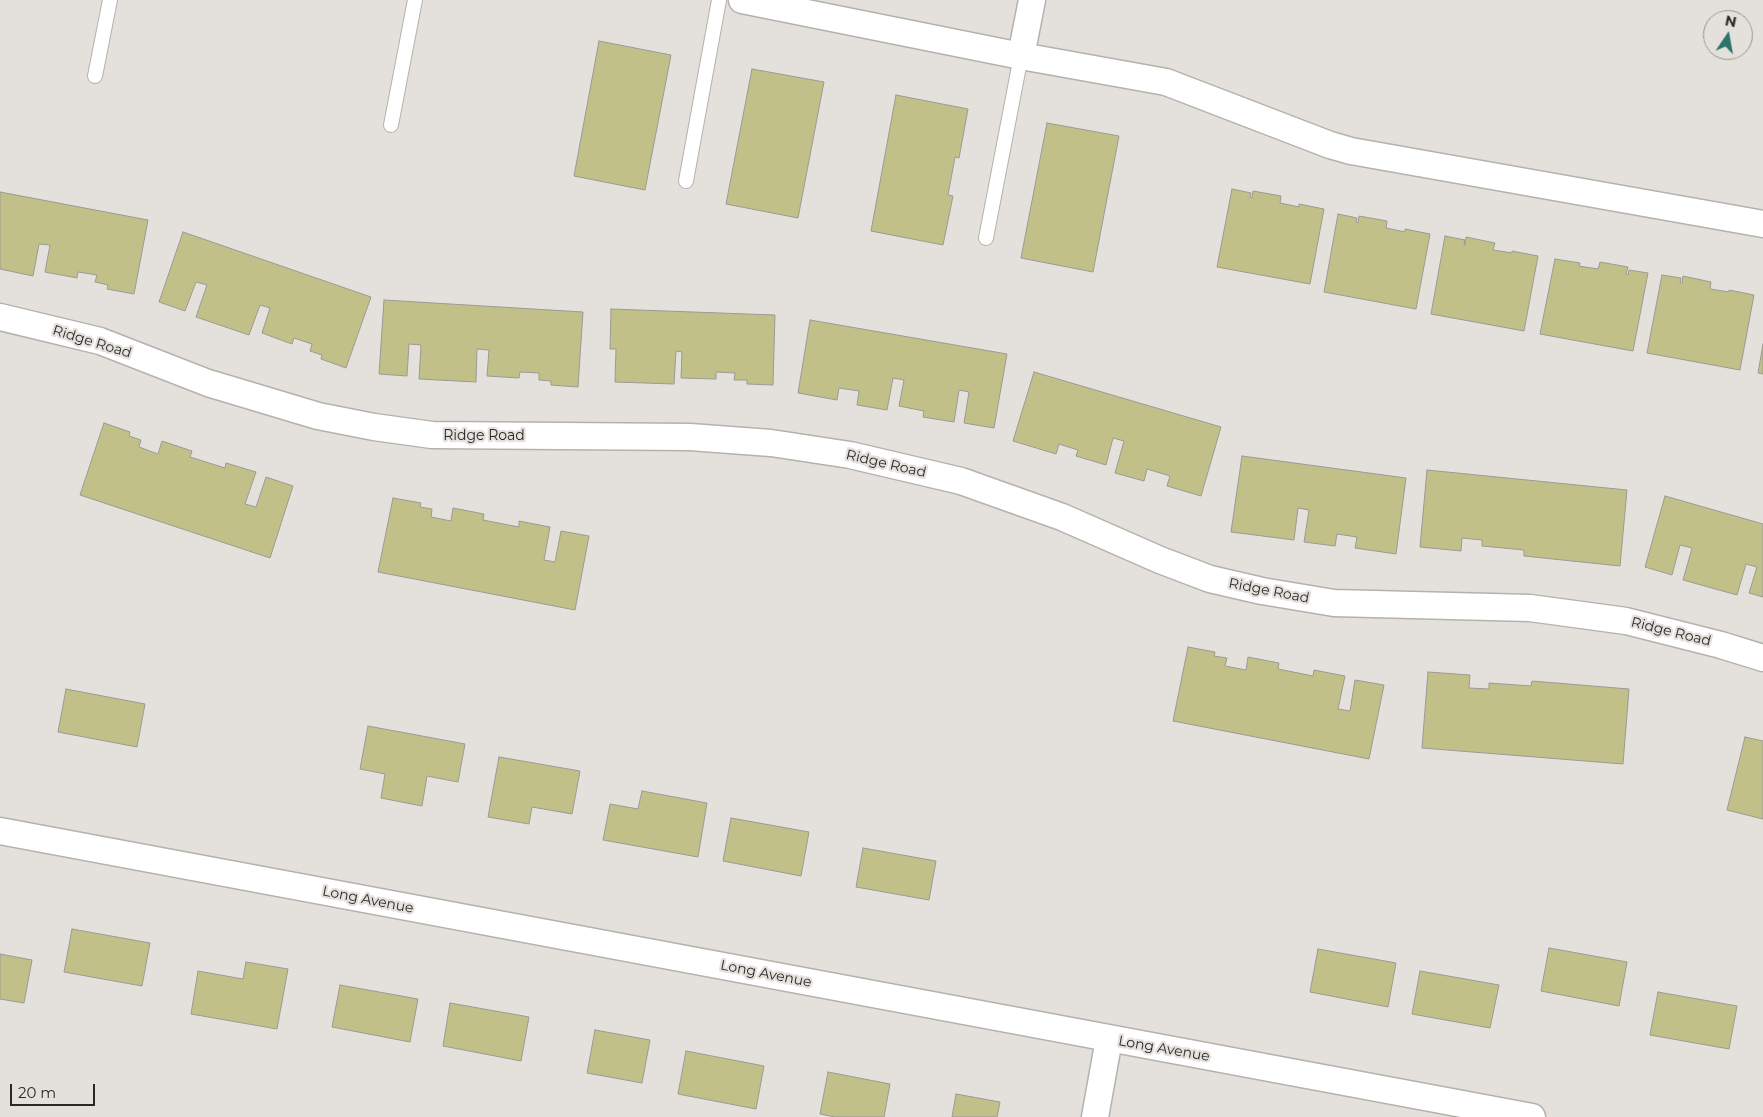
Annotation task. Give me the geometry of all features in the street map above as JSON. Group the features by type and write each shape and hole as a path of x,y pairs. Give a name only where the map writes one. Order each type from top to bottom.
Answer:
{"street":[{"path":"742,0 1021,56 1166,82 1330,145 1351,151 1763,224"},
{"path":"1021,56 1032,0"},
{"name":"Ridge Road","path":"0,317 100,341 208,383 318,416 374,428 432,435 690,437 771,442 850,454 961,481 1062,517 1160,560 1210,579 1262,592 1334,603 1530,608 1626,621 1722,645 1763,658"},
{"name":"Long Avenue","path":"0,831 1532,1117"},
{"path":"1095,1117 1109,1039"}],"lane":[{"path":"95,76 110,0"},
{"path":"391,125 415,0"},
{"path":"686,181 719,0"},
{"path":"986,238 1021,56"}],"building":[{"path":"599,41 671,55 645,190 574,176"},
{"path":"752,69 824,82 798,218 726,204"},
{"path":"896,95 968,109 959,158 955,157 948,195 953,196 943,245 871,231"},
{"path":"1047,123 1119,136 1093,272 1021,258"},
{"path":"1232,189 1251,193 1250,197 1252,198 1253,191 1281,196 1280,203 1299,207 1299,204 1324,209 1310,284 1217,267"},
{"path":"0,192 148,220 134,294 107,289 108,285 95,282 97,275 78,272 77,278 45,272 50,245 39,244 33,276 0,269"},
{"path":"1338,214 1357,218 1356,222 1358,223 1359,216 1387,221 1386,228 1405,232 1405,229 1430,234 1416,309 1324,292"},
{"path":"183,232 371,297 346,368 321,359 322,355 310,351 312,344 294,338 292,344 262,333 270,308 260,305 249,335 196,317 207,285 196,282 185,311 159,302"},
{"path":"1445,236 1465,240 1464,245 1466,237 1495,243 1493,250 1512,253 1512,251 1538,256 1524,331 1431,314"},
{"path":"1555,259 1580,263 1579,266 1598,269 1600,262 1628,267 1626,274 1628,275 1629,270 1648,273 1633,351 1540,334"},
{"path":"1662,275 1681,278 1680,283 1682,283 1683,276 1711,282 1710,289 1729,292 1729,290 1754,295 1740,370 1647,353"},
{"path":"384,300 583,312 578,387 551,385 551,381 539,380 539,373 520,372 519,378 487,376 489,350 477,349 476,382 419,379 421,345 409,344 407,376 379,374"},
{"path":"611,309 775,315 773,385 747,384 747,380 734,380 735,373 716,372 716,379 681,378 682,352 676,351 674,384 615,382 616,349 610,349"},
{"path":"810,320 1007,354 994,428 964,423 969,392 959,390 954,422 923,417 924,411 899,406 904,380 893,378 887,410 857,405 859,391 839,388 837,400 798,393"},
{"path":"1763,344 1763,374 1758,373"},
{"path":"1034,372 1221,427 1201,496 1167,486 1170,476 1147,469 1144,481 1115,473 1124,441 1113,438 1106,465 1076,456 1078,450 1059,444 1056,454 1013,441"},
{"path":"104,423 130,432 129,436 141,440 139,447 158,454 162,441 192,451 190,457 225,468 226,463 256,472 245,504 256,507 266,477 293,486 270,558 80,495"},
{"path":"1242,456 1406,478 1396,554 1355,548 1357,537 1337,534 1335,546 1304,542 1309,510 1298,508 1294,540 1231,532"},
{"path":"1427,470 1627,490 1620,566 1524,556 1524,550 1482,546 1482,540 1462,538 1461,551 1420,547"},
{"path":"1665,496 1763,524 1763,597 1749,593 1757,567 1746,564 1737,595 1683,580 1692,548 1680,545 1672,575 1645,567"},
{"path":"393,498 421,503 420,507 432,509 431,517 451,521 453,508 484,514 483,520 519,527 519,521 550,527 544,560 555,562 561,531 589,536 575,610 378,572"},
{"path":"1188,647 1215,652 1214,656 1227,658 1225,666 1246,670 1248,657 1279,663 1278,669 1313,676 1314,670 1345,676 1338,709 1350,711 1355,680 1384,685 1369,759 1173,721"},
{"path":"1428,672 1470,675 1469,688 1489,689 1489,683 1531,686 1532,681 1629,689 1623,764 1422,748"},
{"path":"66,689 145,704 137,747 58,732"},
{"path":"368,726 465,744 458,782 427,776 422,806 381,798 385,774 360,769"},
{"path":"1745,737 1763,741 1763,819 1727,810"},
{"path":"499,757 580,771 572,814 532,807 529,824 488,817"},
{"path":"642,791 707,803 698,857 603,840 610,804 638,809"},
{"path":"731,818 809,832 801,876 723,861"},
{"path":"863,848 936,861 929,900 856,887"},
{"path":"72,929 150,943 142,986 64,972"},
{"path":"1549,948 1627,962 1619,1006 1541,991"},
{"path":"1318,949 1396,963 1388,1007 1310,992"},
{"path":"0,954 32,960 24,1003 0,999"},
{"path":"246,962 288,969 277,1029 191,1014 198,971 243,979"},
{"path":"1420,971 1499,985 1490,1028 1412,1014"},
{"path":"340,985 418,999 410,1042 332,1027"},
{"path":"1658,992 1737,1006 1729,1049 1650,1035"},
{"path":"450,1003 529,1017 521,1061 443,1046"},
{"path":"595,1030 650,1040 642,1083 587,1073"},
{"path":"686,1051 764,1066 756,1109 678,1094"},
{"path":"828,1072 890,1084 884,1117 835,1117 820,1114"},
{"path":"956,1094 1000,1102 997,1117 952,1117"}]}
